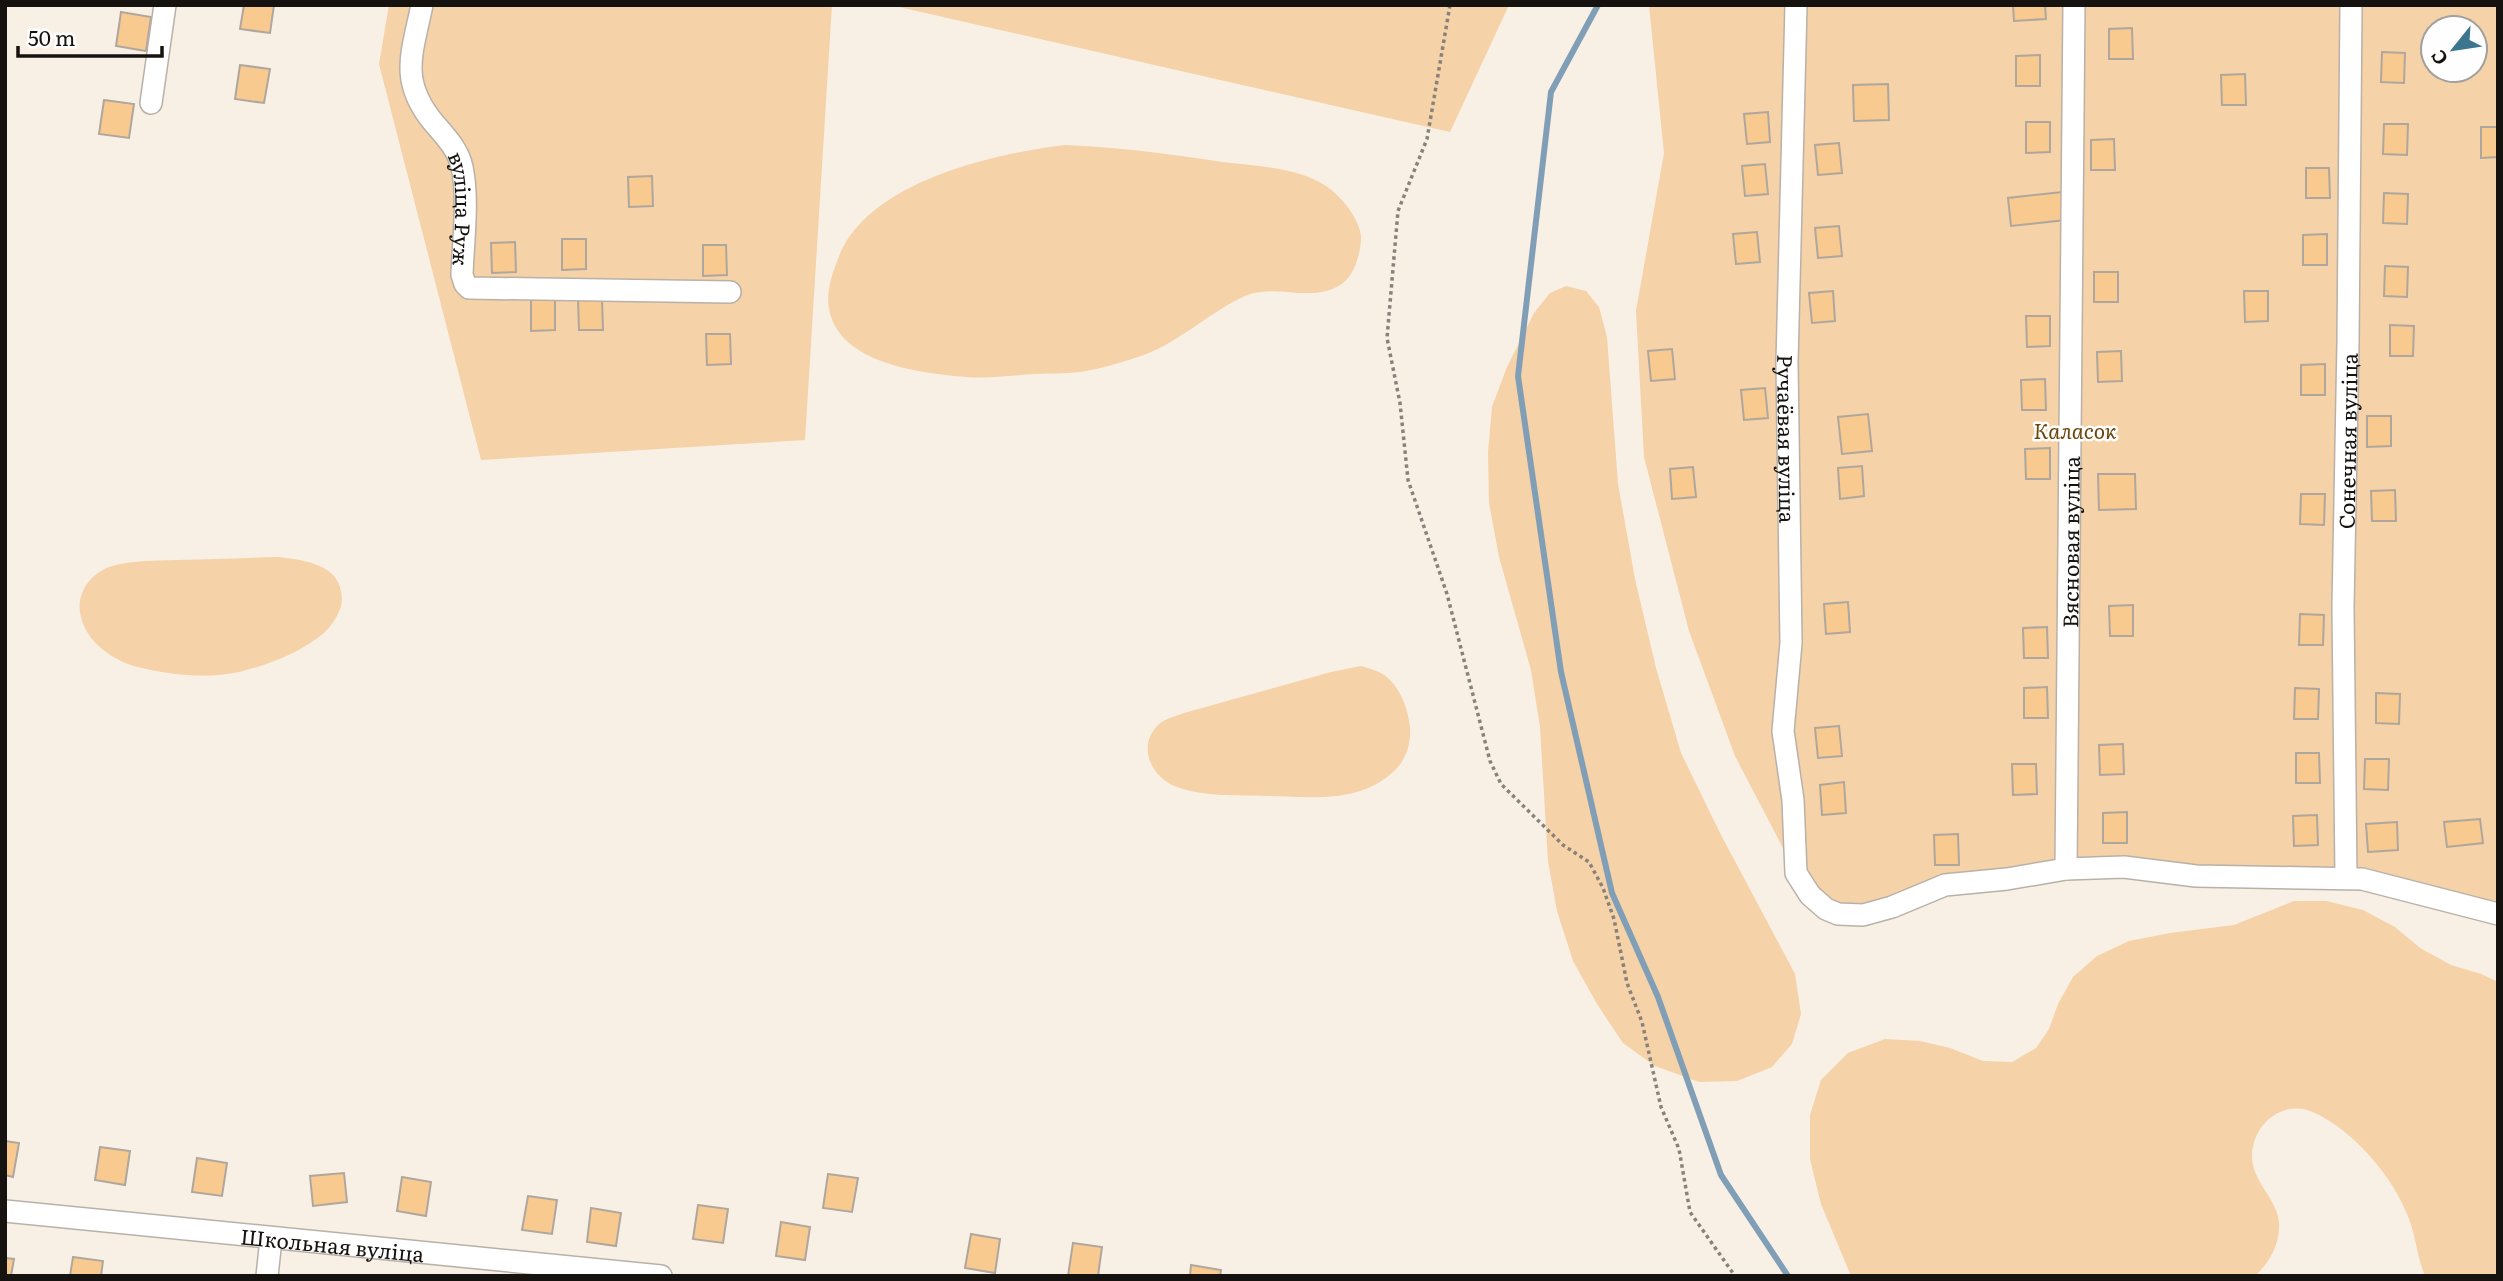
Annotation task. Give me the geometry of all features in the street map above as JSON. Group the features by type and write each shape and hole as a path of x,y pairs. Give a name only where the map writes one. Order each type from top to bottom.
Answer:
{"street":[{"path":"151,103 165,5"},
{"name":"вуліца Руж","path":"422,5 410,72 412,88 457,152 462,166 462,275 469,288 730,292"},
{"name":"Ручаёвая вуліца","path":"1796,5 1787,362 1790,643 1783,731 1794,810 1797,873 1810,895 1826,909 1851,915 1875,912 1945,885 2007,879 2066,869"},
{"name":"Вясновая вуліца","path":"2066,869 2074,5"},
{"name":"Сонечная вуліца","path":"2346,877 2343,607 2351,5"},
{"path":"2066,869 2124,867 2196,876 2300,880 2346,877 2498,914"},
{"name":"Школьная вуліца","path":"5,1211 661,1276"},
{"path":"267,1276 271,1239"}],"path":[{"path":"1450,5 1427,139 1398,211 1392,255 1387,338 1400,403 1408,480 1447,594 1490,761 1501,784 1563,845 1589,862 1603,888 1614,919 1627,983 1642,1022 1661,1107 1679,1149 1690,1212 1735,1276"}],"green space":[{"path":"389,5 832,5 805,440 481,460 379,64"},
{"path":"890,5 1509,5 1450,132"},
{"name":"Каласок","path":"1649,5 2498,5 2498,914 2362,879 2066,869 1851,915 1796,873 1735,756 1689,631 1644,457 1636,311 1664,153"},
{"path":"1065,145 1144,151 1262,166 1315,180 1338,196 1357,223 1361,243 1354,268 1343,283 1320,292 1270,291 1245,296 1150,353 1080,372 983,378 927,372 884,362 865,354 848,342 836,328 829,309 830,283 838,259 853,232 875,210 903,191 935,176 1003,156"},
{"path":"1566,286 1586,291 1599,307 1607,337 1618,484 1635,579 1656,668 1681,753 1795,974 1801,1014 1792,1044 1772,1067 1737,1081 1699,1082 1655,1066 1623,1043 1573,961 1557,911 1548,861 1540,727 1531,670 1499,557 1489,503 1488,452 1492,407 1507,367 1534,313 1550,293"},
{"path":"279,557 301,560 329,571 340,587 340,608 325,632 306,646 273,662 250,669 201,676 138,667 111,655 95,643 81,617 80,601 85,587 95,575 109,567 143,561"},
{"path":"1361,666 1381,673 1393,683 1405,705 1410,728 1409,746 1402,762 1380,782 1366,789 1350,794 1318,797 1210,794 1168,783 1154,769 1148,741 1152,732 1167,719 1331,672"},
{"path":"2294,901 2326,901 2363,910 2395,927 2420,948 2451,965 2498,982 2498,1276 2425,1276 2409,1219 2383,1172 2358,1144 2330,1121 2303,1109 2292,1109 2272,1116 2258,1133 2254,1143 2252,1155 2256,1175 2279,1219 2277,1243 2272,1255 2255,1276 1851,1276 1821,1204 1810,1159 1810,1115 1821,1080 1848,1053 1885,1039 1920,1041 1950,1048 1983,1061 2012,1062 2036,1048 2049,1029 2058,1004 2073,977 2097,956 2129,941 2234,925"}],"building":[{"path":"244,5 274,5 270,33 240,29"},
{"path":"2013,5 2045,5 2046,19 2014,21"},
{"path":"121,12 151,17 146,51 116,46"},
{"path":"2132,28 2133,59 2109,59 2109,29"},
{"path":"2382,52 2405,53 2404,83 2381,82"},
{"path":"2040,55 2040,86 2016,86 2016,56"},
{"path":"240,65 270,69 264,103 235,99"},
{"path":"2245,74 2246,105 2222,105 2221,75"},
{"path":"1888,84 1889,120 1854,121 1853,85"},
{"path":"104,100 134,104 129,138 99,134"},
{"path":"1768,112 1770,142 1747,144 1744,114"},
{"path":"2026,122 2050,122 2050,152 2026,153"},
{"path":"2384,124 2408,124 2407,155 2383,154"},
{"path":"2481,127 2498,127 2498,157 2481,158"},
{"path":"2114,139 2115,170 2091,170 2091,140"},
{"path":"1839,143 1842,173 1818,175 1815,145"},
{"path":"1765,164 1768,194 1745,196 1742,166"},
{"path":"2306,168 2329,168 2330,198 2306,198"},
{"path":"652,176 653,206 629,207 628,177"},
{"path":"2062,192 2065,220 2011,226 2008,198"},
{"path":"2384,193 2408,194 2407,224 2383,223"},
{"path":"1839,226 1842,256 1818,258 1815,228"},
{"path":"1757,232 1760,262 1736,264 1733,234"},
{"path":"2327,234 2327,265 2303,265 2303,235"},
{"path":"562,239 586,239 586,269 562,270"},
{"path":"515,242 516,272 492,273 491,243"},
{"path":"703,245 726,245 727,275 703,276"},
{"path":"2385,266 2408,267 2407,297 2384,296"},
{"path":"2094,272 2118,272 2118,302 2094,302"},
{"path":"1833,291 1835,321 1812,323 1809,293"},
{"path":"2244,291 2268,291 2268,321 2245,322"},
{"path":"602,299 603,330 579,330 578,300"},
{"path":"531,300 555,300 555,330 531,331"},
{"path":"2026,316 2050,316 2050,346 2027,347"},
{"path":"2390,325 2414,326 2413,356 2390,356"},
{"path":"706,334 730,334 731,364 707,365"},
{"path":"1672,349 1675,379 1651,381 1648,351"},
{"path":"2121,351 2122,381 2098,382 2097,352"},
{"path":"2325,364 2325,395 2301,395 2301,365"},
{"path":"2045,379 2046,410 2022,410 2021,380"},
{"path":"1765,388 1768,418 1744,420 1741,390"},
{"path":"1868,414 1872,451 1842,454 1838,417"},
{"path":"2367,416 2391,416 2391,446 2367,447"},
{"path":"2050,448 2050,479 2026,479 2025,449"},
{"path":"1862,466 1864,496 1840,499 1838,468"},
{"path":"1693,467 1696,497 1672,499 1670,469"},
{"path":"2098,474 2135,474 2136,509 2099,510"},
{"path":"2395,490 2396,521 2372,521 2371,491"},
{"path":"2301,494 2325,494 2324,525 2300,524"},
{"path":"1848,602 1850,632 1826,634 1824,604"},
{"path":"2133,605 2133,636 2110,636 2109,606"},
{"path":"2300,614 2324,615 2323,645 2299,645"},
{"path":"2047,627 2048,658 2024,658 2023,628"},
{"path":"2047,687 2048,718 2024,718 2024,688"},
{"path":"2295,688 2319,689 2318,719 2294,719"},
{"path":"2376,693 2400,694 2399,724 2376,723"},
{"path":"1839,726 1842,756 1818,758 1815,728"},
{"path":"2123,744 2124,774 2100,775 2099,745"},
{"path":"2296,753 2319,753 2320,783 2296,783"},
{"path":"2365,759 2389,759 2388,790 2364,789"},
{"path":"2012,764 2036,764 2037,794 2013,795"},
{"path":"1844,782 1846,813 1822,815 1820,785"},
{"path":"2127,812 2127,843 2103,843 2103,813"},
{"path":"2317,815 2318,845 2294,846 2293,816"},
{"path":"2480,819 2483,843 2447,847 2444,822"},
{"path":"2397,822 2398,850 2368,852 2366,824"},
{"path":"1958,834 1959,865 1935,865 1934,835"},
{"path":"5,1141 19,1143 13,1177 5,1175"},
{"path":"100,1147 130,1151 125,1185 95,1180"},
{"path":"197,1158 227,1163 222,1196 192,1192"},
{"path":"344,1173 347,1202 313,1206 310,1176"},
{"path":"828,1174 858,1178 852,1212 823,1208"},
{"path":"402,1177 431,1182 426,1216 397,1211"},
{"path":"528,1196 557,1200 552,1234 522,1230"},
{"path":"698,1205 728,1209 723,1243 693,1239"},
{"path":"591,1208 621,1213 616,1246 587,1242"},
{"path":"781,1222 810,1227 805,1260 776,1256"},
{"path":"971,1234 1000,1239 995,1273 965,1268"},
{"path":"1073,1243 1102,1247 1098,1276 1068,1276"},
{"path":"73,1257 103,1261 101,1276 70,1276"},
{"path":"5,1258 14,1259 11,1276 5,1276"},
{"path":"1191,1265 1221,1270 1220,1276 1190,1276"}],"waterway":[{"path":"1598,5 1551,92 1518,376 1561,672 1612,893 1658,997 1721,1175 1788,1276"}]}
